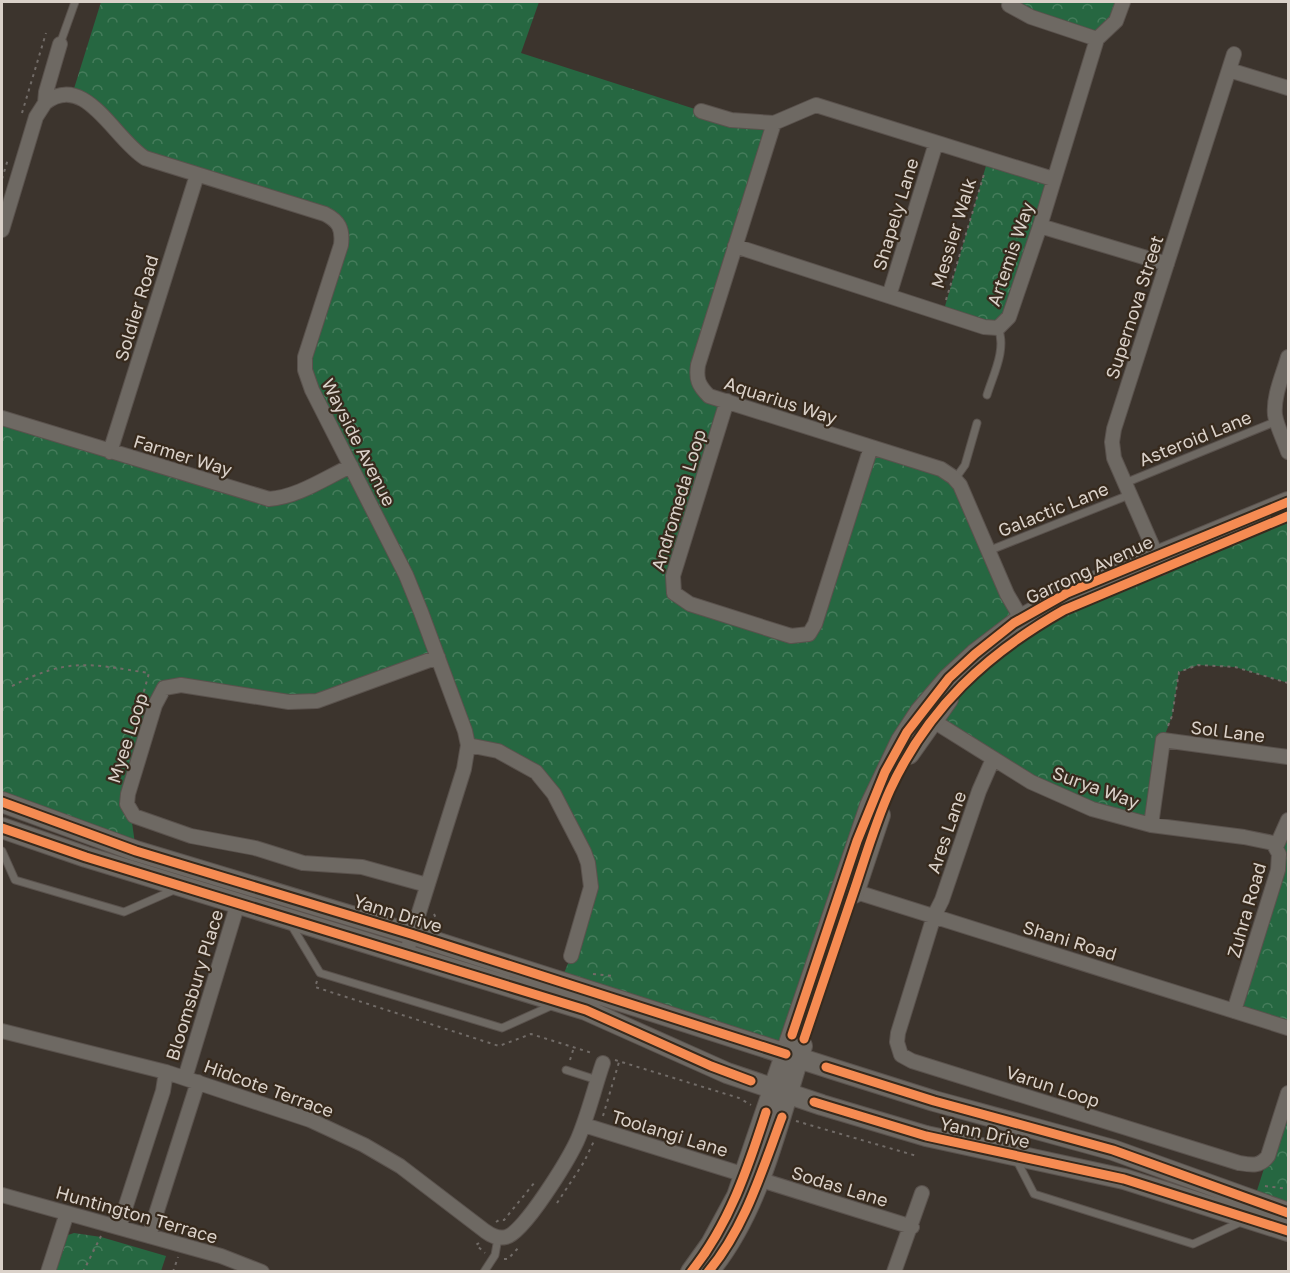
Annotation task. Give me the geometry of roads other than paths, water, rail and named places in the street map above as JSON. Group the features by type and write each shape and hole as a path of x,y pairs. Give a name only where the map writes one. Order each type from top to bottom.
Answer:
{"street":[{"name":"Artemis Way","path":"735,246 984,327 998,328 1010,317 1097,39 1116,21 1123,2"},
{"path":"1009,5 1031,18 1097,39"},
{"path":"2,230 36,117 45,103 60,44"},
{"name":"Supernova Street","path":"1159,562 1114,458 1113,436 1234,54"},
{"path":"1228,70 1288,88"},
{"name":"Wayside Avenue","path":"45,103 58,95 68,94 83,98 138,154 155,162 325,214 338,223 341,229 340,245 304,365 309,383 406,575 465,731 468,745 464,769 406,954"},
{"path":"701,111 732,120 774,123 816,105 1053,179"},
{"name":"Aquarius Way","path":"774,123 698,364 696,376 699,386 709,396 941,469 955,479"},
{"name":"Shapely Lane","path":"889,296 936,143"},
{"name":"Soldier Road","path":"111,452 197,175"},
{"path":"1040,226 1167,264"},
{"path":"1288,357 1276,396 1275,407 1277,421 1288,452"},
{"name":"Andromeda Loop","path":"727,401 673,576 674,593 681,600 791,636 809,634 816,624 871,447"},
{"name":"Farmer Way","path":"2,418 269,499 285,497 351,466"},
{"path":"955,479 960,485 1007,594 1024,625"},
{"name":"Garrong Avenue","path":"691,1272 752,1177 782,1117 781,1091 848,889 890,790 915,744 926,716 1024,625 1064,610 1159,562 1288,502"},
{"name":"Garrong Avenue","path":"1159,562 1288,516"},
{"name":"Myee Loop","path":"427,885 362,867 303,863 255,848 191,836 134,816 127,804 128,794 164,688 182,685 306,703 438,657"},
{"name":"Surya Way","path":"926,716 1031,782 1092,809 1151,825 1268,841 1276,847"},
{"name":"Sol Lane","path":"1151,825 1163,741 1288,757"},
{"path":"468,745 498,751 536,772 554,794 584,852 591,887 571,956"},
{"name":"Ares Lane","path":"934,916 942,900 979,791 993,759"},
{"name":"Yann Drive","path":"2,802 136,851 411,934 934,1101 1113,1150 1288,1213"},
{"name":"Zuhra Road","path":"1234,1011 1278,870 1279,854 1276,847 1288,820"},
{"name":"Yann Drive","path":"2,828 182,886 561,1002 614,1022 727,1073 781,1091 926,1136 1124,1179 1288,1232"},
{"name":"Shani Road","path":"848,889 1288,1028"},
{"name":"Bloomsbury Place","path":"149,1236 238,903"},
{"name":"Varun Loop","path":"934,916 898,1033 899,1051 905,1058 1139,1133 1239,1163 1253,1165 1263,1162 1268,1155 1288,1093"},
{"name":"Hidcote Terrace","path":"2,1031 166,1072 310,1120 364,1145 400,1167 485,1231 498,1238"},
{"path":"498,1238 506,1237 516,1231 543,1197 566,1161 584,1125 603,1063"},
{"name":"Bloomsbury Place","path":"119,1227 163,1090 166,1072"},
{"name":"Toolangi Lane","path":"584,1125 752,1177"},
{"name":"Garrong Avenue","path":"708,1272 732,1236 750,1201 752,1177"},
{"name":"Sodas Lane","path":"752,1177 912,1227"},
{"path":"894,1272 912,1227 922,1193"},
{"name":"Huntington Terrace","path":"2,1195 119,1227 254,1270"},
{"path":"48,1272 67,1213"}],"lane":[{"path":"60,44 75,2"},
{"path":"987,395 1001,348 1002,336 998,328"},
{"name":"Asteroid Lane","path":"1127,489 1277,421"},
{"path":"955,479 964,465 977,423"},
{"name":"Galactic Lane","path":"988,551 1127,489"},
{"path":"2,851 15,880 124,912 182,886"},
{"path":"287,918 320,973 502,1028 561,1002"},
{"path":"566,1070 597,1080"},
{"path":"1014,1155 1034,1194 1193,1244 1248,1218"},
{"path":"484,1272 492,1262 498,1238"}]}
